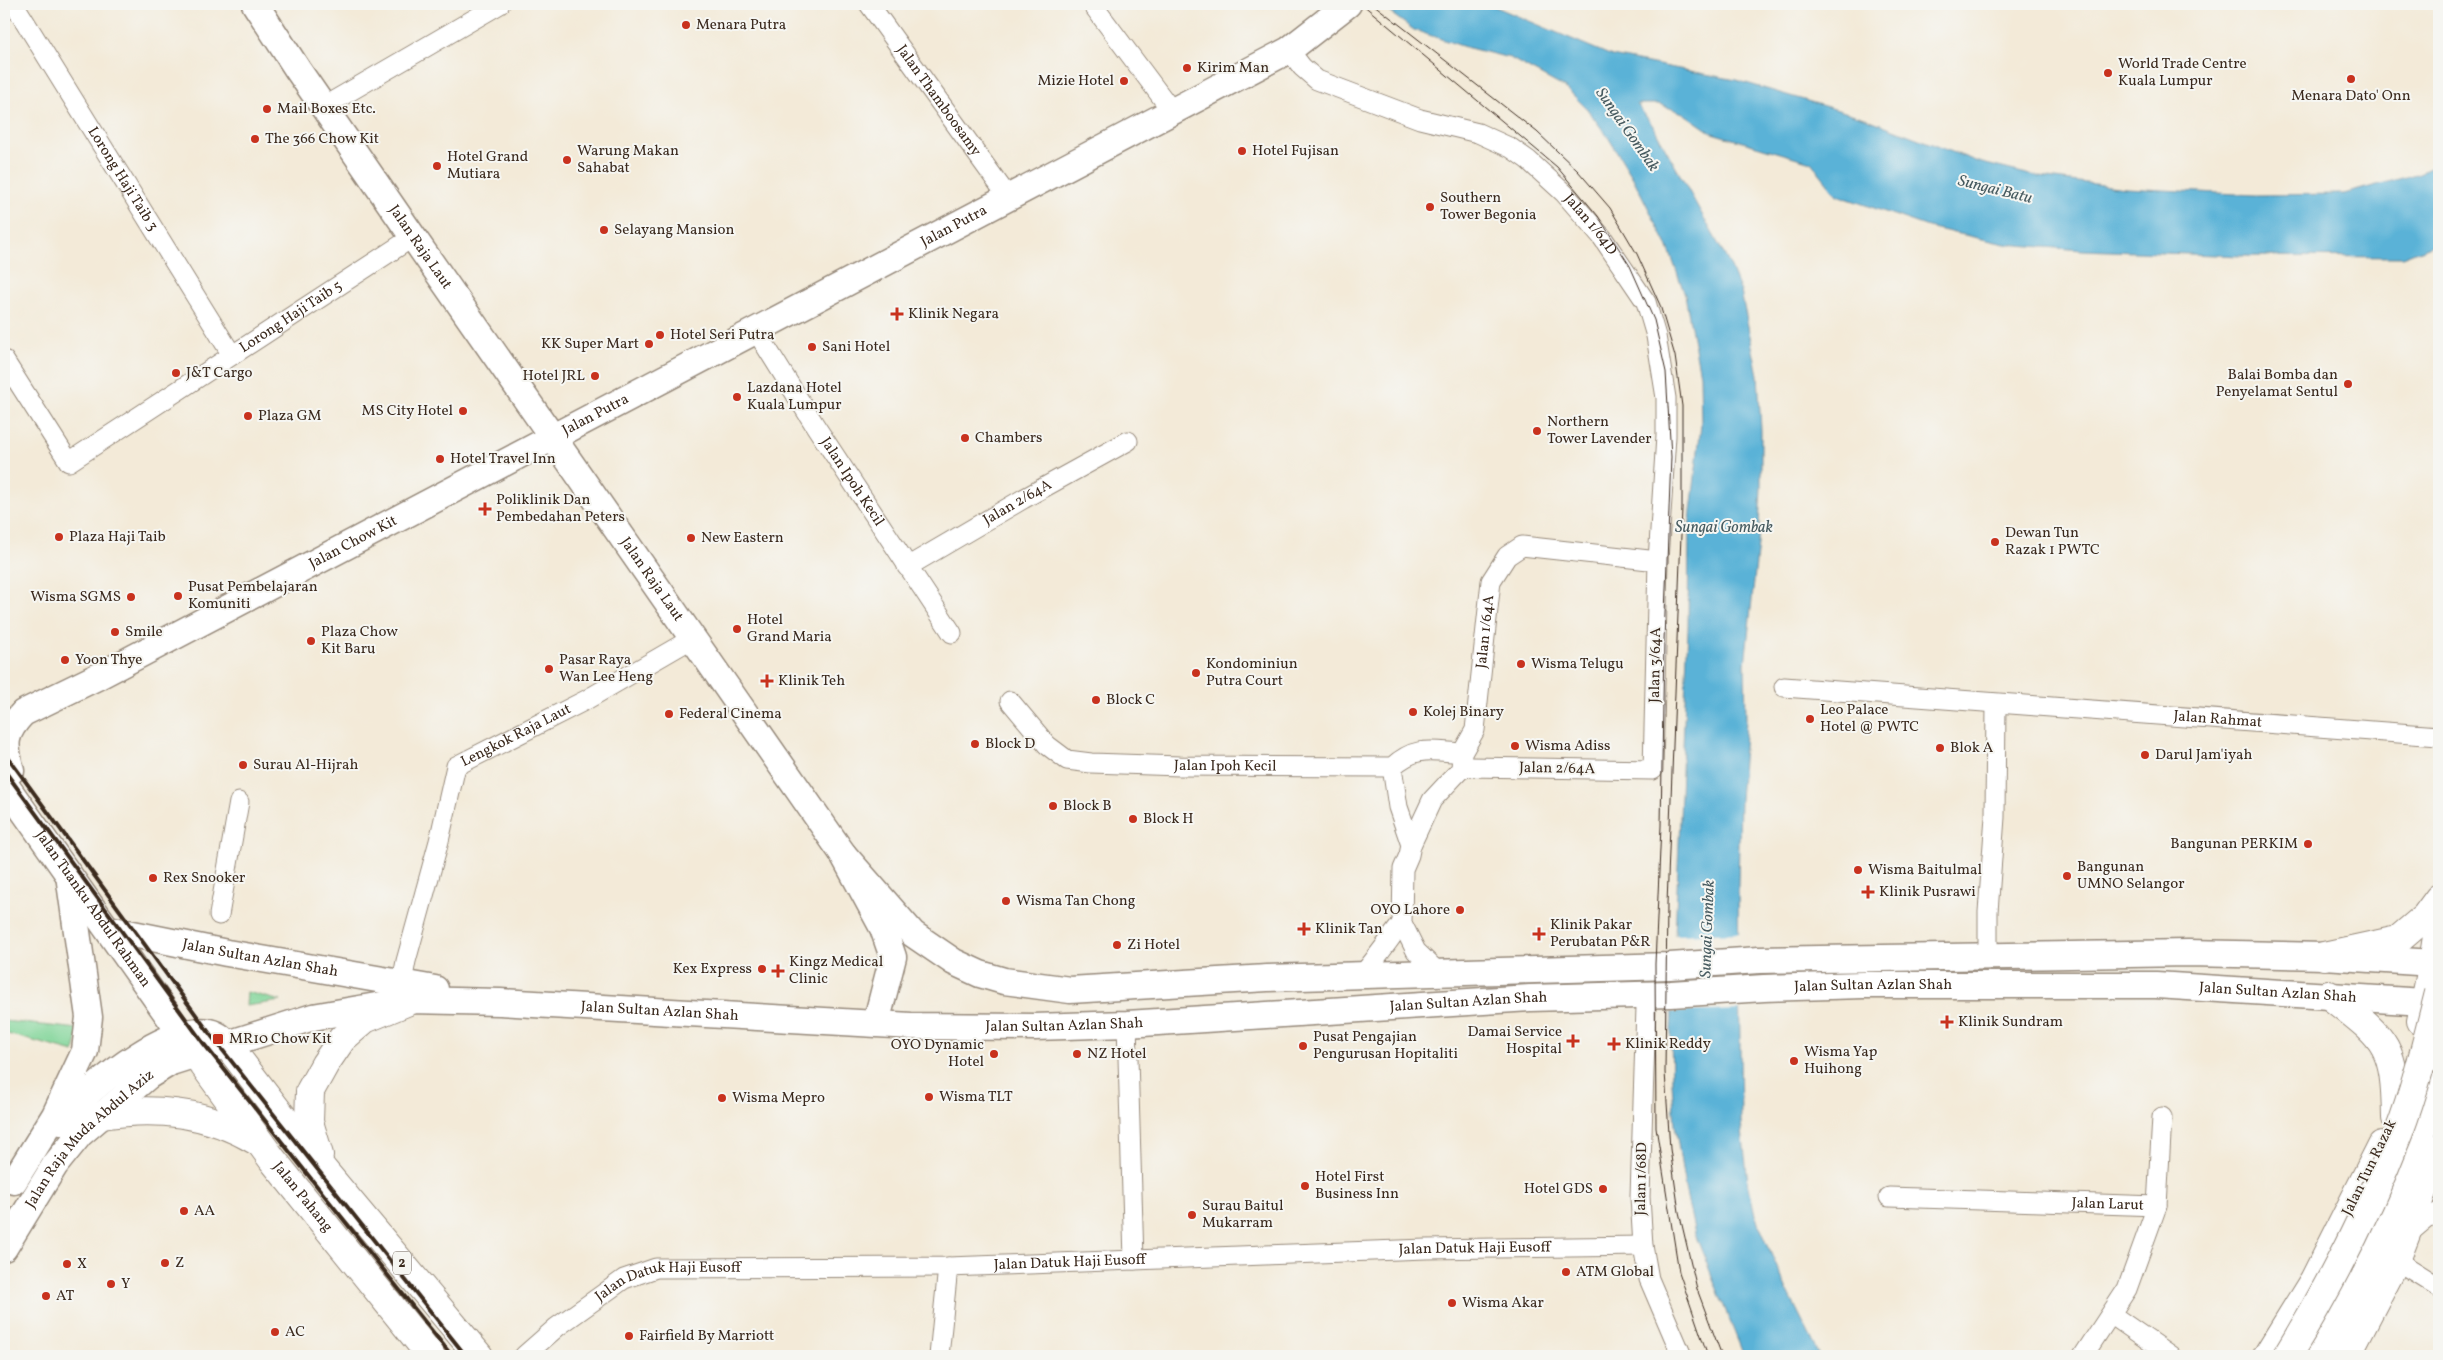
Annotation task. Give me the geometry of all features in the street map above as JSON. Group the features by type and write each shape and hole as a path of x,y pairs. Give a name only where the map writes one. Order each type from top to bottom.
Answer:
{"main road":[{"name":"Jalan Raja Laut","path":"255,4 323,107 413,237 844,854 883,928 893,957 876,1023"},
{"name":"Jalan Putra","path":"552,436 1289,50 1348,4"},
{"name":"Jalan Chow Kit","path":"6,772 5,748 14,722 23,712 108,671 552,436"},
{"name":"Jalan Tuanku Abdul Rahman","path":"6,772 69,875 189,1045"},
{"path":"6,772 80,869 94,908"},
{"name":"Jalan Sultan Azlan Shah","path":"844,854 913,934 954,962 980,974 1004,981 1070,990 1267,978 1670,966 1759,960 2188,953 2324,956 2436,963"},
{"path":"7,1185 55,1115 85,1052 89,1017 69,875"},
{"path":"2324,956 2398,940 2425,917 2439,898"},
{"name":"Jalan Tun Razak","path":"2287,1356 2318,1306 2380,1177 2399,1131 2422,1062 2434,1000 2439,923"},
{"name":"Jalan Sultan Azlan Shah","path":"108,929 406,991 500,1002 919,1026 1127,1024 1530,998 1671,994 1764,988 1864,986 2156,985 2434,1000"},
{"path":"324,1171 309,1122 310,1091 342,1039 365,1019 406,991"},
{"name":"Jalan Sultan Azlan Shah","path":"189,1045 226,1043 406,991"},
{"path":"2329,995 2364,1023 2386,1046 2392,1060 2395,1080 2396,1118"},
{"name":"Jalan Tun Razak","path":"2267,1356 2314,1280 2396,1118 2434,1000"},
{"name":"2","path":"226,1043 324,1171 479,1356"},
{"name":"Jalan Raja Muda Abdul Aziz","path":"7,1185 65,1116 90,1091 134,1057 189,1045"},
{"name":"Jalan Raja Muda Abdul Aziz","path":"4,1248 55,1165 80,1134 148,1076 171,1062 189,1045"},
{"name":"Jalan Pahang","path":"189,1045 262,1145 324,1225 431,1356"},
{"path":"2396,1118 2415,1082 2430,1074 2439,1075"},
{"name":"Jalan Tun Razak","path":"2317,1356 2341,1316 2378,1240 2418,1140 2439,1080"},
{"path":"102,1115 130,1110 181,1113 224,1124 262,1145"},
{"path":"2346,1356 2401,1248 2439,1148"}],"street":[{"name":"Lorong Haji Taib 3","path":"14,4 232,355"},
{"path":"323,107 500,4"},
{"name":"Jalan Thamboosamy","path":"869,4 1008,197"},
{"path":"1092,4 1172,111"},
{"name":"Jalan 1/64D","path":"1289,50 1302,67 1317,80 1420,119 1478,133 1511,148 1564,193 1602,237 1646,302 1661,360 1666,398 1666,436 1658,561"},
{"name":"Lorong Haji Taib 5","path":"4,360 69,462 413,237"},
{"name":"Jalan Ipoh Kecil","path":"755,329 907,567 952,633"},
{"name":"Jalan 2/64A","path":"907,567 1023,499 1128,441"},
{"name":"Jalan 1/64A","path":"1439,973 1416,951 1402,923 1403,869 1411,845 1432,800 1462,761 1475,730 1491,581 1507,556 1522,546 1658,561"},
{"name":"Jalan 3/64A","path":"1653,770 1658,561"},
{"name":"Lengkok Raja Laut","path":"406,991 406,961 439,841 456,766 586,700 692,638"},
{"name":"Jalan Rahmat","path":"1784,687 2439,736"},
{"name":"Jalan Ipoh Kecil","path":"1010,700 1047,745 1067,760 1091,763 1180,766 1392,767"},
{"path":"1988,957 1988,912 1995,817 1996,704"},
{"path":"1411,845 1398,807 1392,767 1404,756 1422,750 1462,761"},
{"name":"Jalan 2/64A","path":"1462,761 1469,767 1653,770"},
{"path":"219,916 239,802"},
{"path":"1361,976 1382,952 1388,940 1402,923"},
{"name":"Jalan 1/68D","path":"1642,995 1646,1007 1640,1197 1642,1246 1649,1280 1682,1356"},
{"path":"1127,1024 1134,1260"},
{"path":"2157,1206 2162,1117"},
{"name":"Jalan Larut","path":"1889,1197 2157,1206 2127,1289 2112,1315 2083,1356"},
{"path":"2439,1212 2427,1218 2401,1248 2439,1287"},
{"name":"Jalan Datuk Haji Eusoff","path":"524,1356 557,1327 624,1279 656,1268 948,1267 1426,1249 1642,1246"},
{"path":"938,1356 948,1267"},
{"path":"2112,1315 2171,1356"}],"green space":[{"path":"247,992 281,1001 246,1006"},
{"path":"4,1021 79,1029 74,1052 4,1033"}],"water":[{"name":"Sungai Gombak","path":"1378,4 1489,4 1612,56 1736,80 1865,118 1978,162 2039,177 2126,188 2255,195 2344,194 2417,174 2439,164 2439,243 2402,257 2242,256 2083,250 2005,244 1928,227 1837,195 1811,162 1712,133 1683,113 1659,104 1637,104 1653,126 1730,265 1741,292 1758,375 1761,430 1761,487 1758,544 1745,664 1746,721 1740,800 1738,886 1741,1122 1748,1182 1755,1215 1787,1290 1820,1356 1744,1356 1695,1234 1685,1188 1675,1125 1671,1031 1688,629 1689,529 1701,425 1700,375 1685,295 1668,247 1633,178 1608,137 1587,109 1567,89 1510,58 1465,47 1414,30"}],"pier":[{"path":"1742,933 1742,1010 1669,1012 1672,935"}],"tram line":[{"path":"1362,4 1557,167 1598,216 1630,266 1654,320 1666,372 1671,457 1664,640 1661,826 1655,964 1656,1127 1679,1272 1708,1356"},
{"path":"1373,4 1537,132 1578,171 1610,208 1637,254 1660,305 1675,356 1682,406 1682,508 1667,904 1665,1072 1670,1149 1679,1212 1697,1289 1722,1356"}],"railway":[{"path":"4,752 213,1038 466,1356"},
{"path":"4,770 204,1044 452,1356"}],"place":[{"name":"Menara Putra","path":"686,25"},
{"name":"Kirim Man","path":"1187,68"},
{"name":"World Trade Centre Kuala Lumpur","path":"2108,73"},
{"name":"Menara Dato' Onn","path":"2351,79"},
{"name":"Mizie Hotel","path":"1124,81"},
{"name":"Mail Boxes Etc.","path":"267,109"},
{"name":"The 366 Chow Kit","path":"255,139"},
{"name":"Hotel Fujisan","path":"1242,151"},
{"name":"Warung Makan Sahabat","path":"567,160"},
{"name":"Hotel Grand Mutiara","path":"437,166"},
{"name":"Southern Tower Begonia","path":"1430,207"},
{"name":"Selayang Mansion","path":"604,230"},
{"name":"Klinik Negara","path":"897,314"},
{"name":"Hotel Seri Putra","path":"660,335"},
{"name":"KK Super Mart","path":"649,344"},
{"name":"Sani Hotel","path":"812,347"},
{"name":"J&T Cargo","path":"176,373"},
{"name":"Hotel JRL","path":"595,376"},
{"name":"Balai Bomba dan Penyelamat Sentul","path":"2348,384"},
{"name":"Lazdana Hotel Kuala Lumpur","path":"737,397"},
{"name":"MS City Hotel","path":"463,411"},
{"name":"Plaza GM","path":"248,416"},
{"name":"Northern Tower Lavender","path":"1537,431"},
{"name":"Chambers","path":"965,438"},
{"name":"Hotel Travel Inn","path":"440,459"},
{"name":"Poliklinik Dan Pembedahan Peters","path":"485,509"},
{"name":"Plaza Haji Taib","path":"59,537"},
{"name":"New Eastern","path":"691,538"},
{"name":"Dewan Tun Razak 1 PWTC","path":"1995,542"},
{"name":"Pusat Pembelajaran Komuniti","path":"178,596"},
{"name":"Wisma SGMS","path":"131,597"},
{"name":"Hotel Grand Maria","path":"737,629"},
{"name":"Smile","path":"115,632"},
{"name":"Plaza Chow Kit Baru","path":"311,641"},
{"name":"Yoon Thye","path":"65,660"},
{"name":"Wisma Telugu","path":"1521,664"},
{"name":"Pasar Raya Wan Lee Heng","path":"549,669"},
{"name":"Kondominiun Putra Court","path":"1196,673"},
{"name":"Klinik Teh","path":"767,681"},
{"name":"Block C","path":"1096,700"},
{"name":"Kolej Binary","path":"1413,712"},
{"name":"Federal Cinema","path":"669,714"},
{"name":"Leo Palace Hotel @ PWTC","path":"1810,719"},
{"name":"Block D","path":"975,744"},
{"name":"Wisma Adiss","path":"1515,746"},
{"name":"Blok A","path":"1940,748"},
{"name":"Darul Jam'iyah","path":"2145,755"},
{"name":"Surau Al-Hijrah","path":"243,765"},
{"name":"Block B","path":"1053,806"},
{"name":"Block H","path":"1133,819"},
{"name":"Bangunan PERKIM","path":"2308,844"},
{"name":"Wisma Baitulmal","path":"1858,870"},
{"name":"Bangunan UMNO Selangor","path":"2067,876"},
{"name":"Rex Snooker","path":"153,878"},
{"name":"Klinik Pusrawi","path":"1868,892"},
{"name":"Wisma Tan Chong","path":"1006,901"},
{"name":"OYO Lahore","path":"1460,910"},
{"name":"Klinik Tan","path":"1304,929"},
{"name":"Klinik Pakar Perubatan P&R","path":"1539,934"},
{"name":"Zi Hotel","path":"1117,945"},
{"name":"Kex Express","path":"762,969"},
{"name":"Kingz Medical Clinic","path":"778,971"},
{"name":"Klinik Sundram","path":"1947,1022"},
{"name":"MR10 Chow Kit","path":"218,1039"},
{"name":"Damai Service Hospital","path":"1573,1041"},
{"name":"Klinik Reddy","path":"1614,1044"},
{"name":"Pusat Pengajian Pengurusan Hopitaliti","path":"1303,1046"},
{"name":"OYO Dynamic Hotel","path":"994,1054"},
{"name":"NZ Hotel","path":"1077,1054"},
{"name":"Wisma Yap Huihong","path":"1794,1061"},
{"name":"Wisma TLT","path":"929,1097"},
{"name":"Wisma Mepro","path":"722,1098"},
{"name":"Hotel First Business Inn","path":"1305,1186"},
{"name":"Hotel GDS","path":"1603,1189"},
{"name":"AA","path":"184,1211"},
{"name":"Surau Baitul Mukarram","path":"1192,1215"},
{"name":"Z","path":"165,1263"},
{"name":"X","path":"67,1264"},
{"name":"ATM Global","path":"1566,1272"},
{"name":"Y","path":"111,1284"},
{"name":"AT","path":"46,1296"},
{"name":"Wisma Akar","path":"1452,1303"},
{"name":"AC","path":"275,1332"},
{"name":"Fairfield By Marriott","path":"629,1336"}],"water label":[{"name":"Sungai Batu","path":"1995,190"}]}
